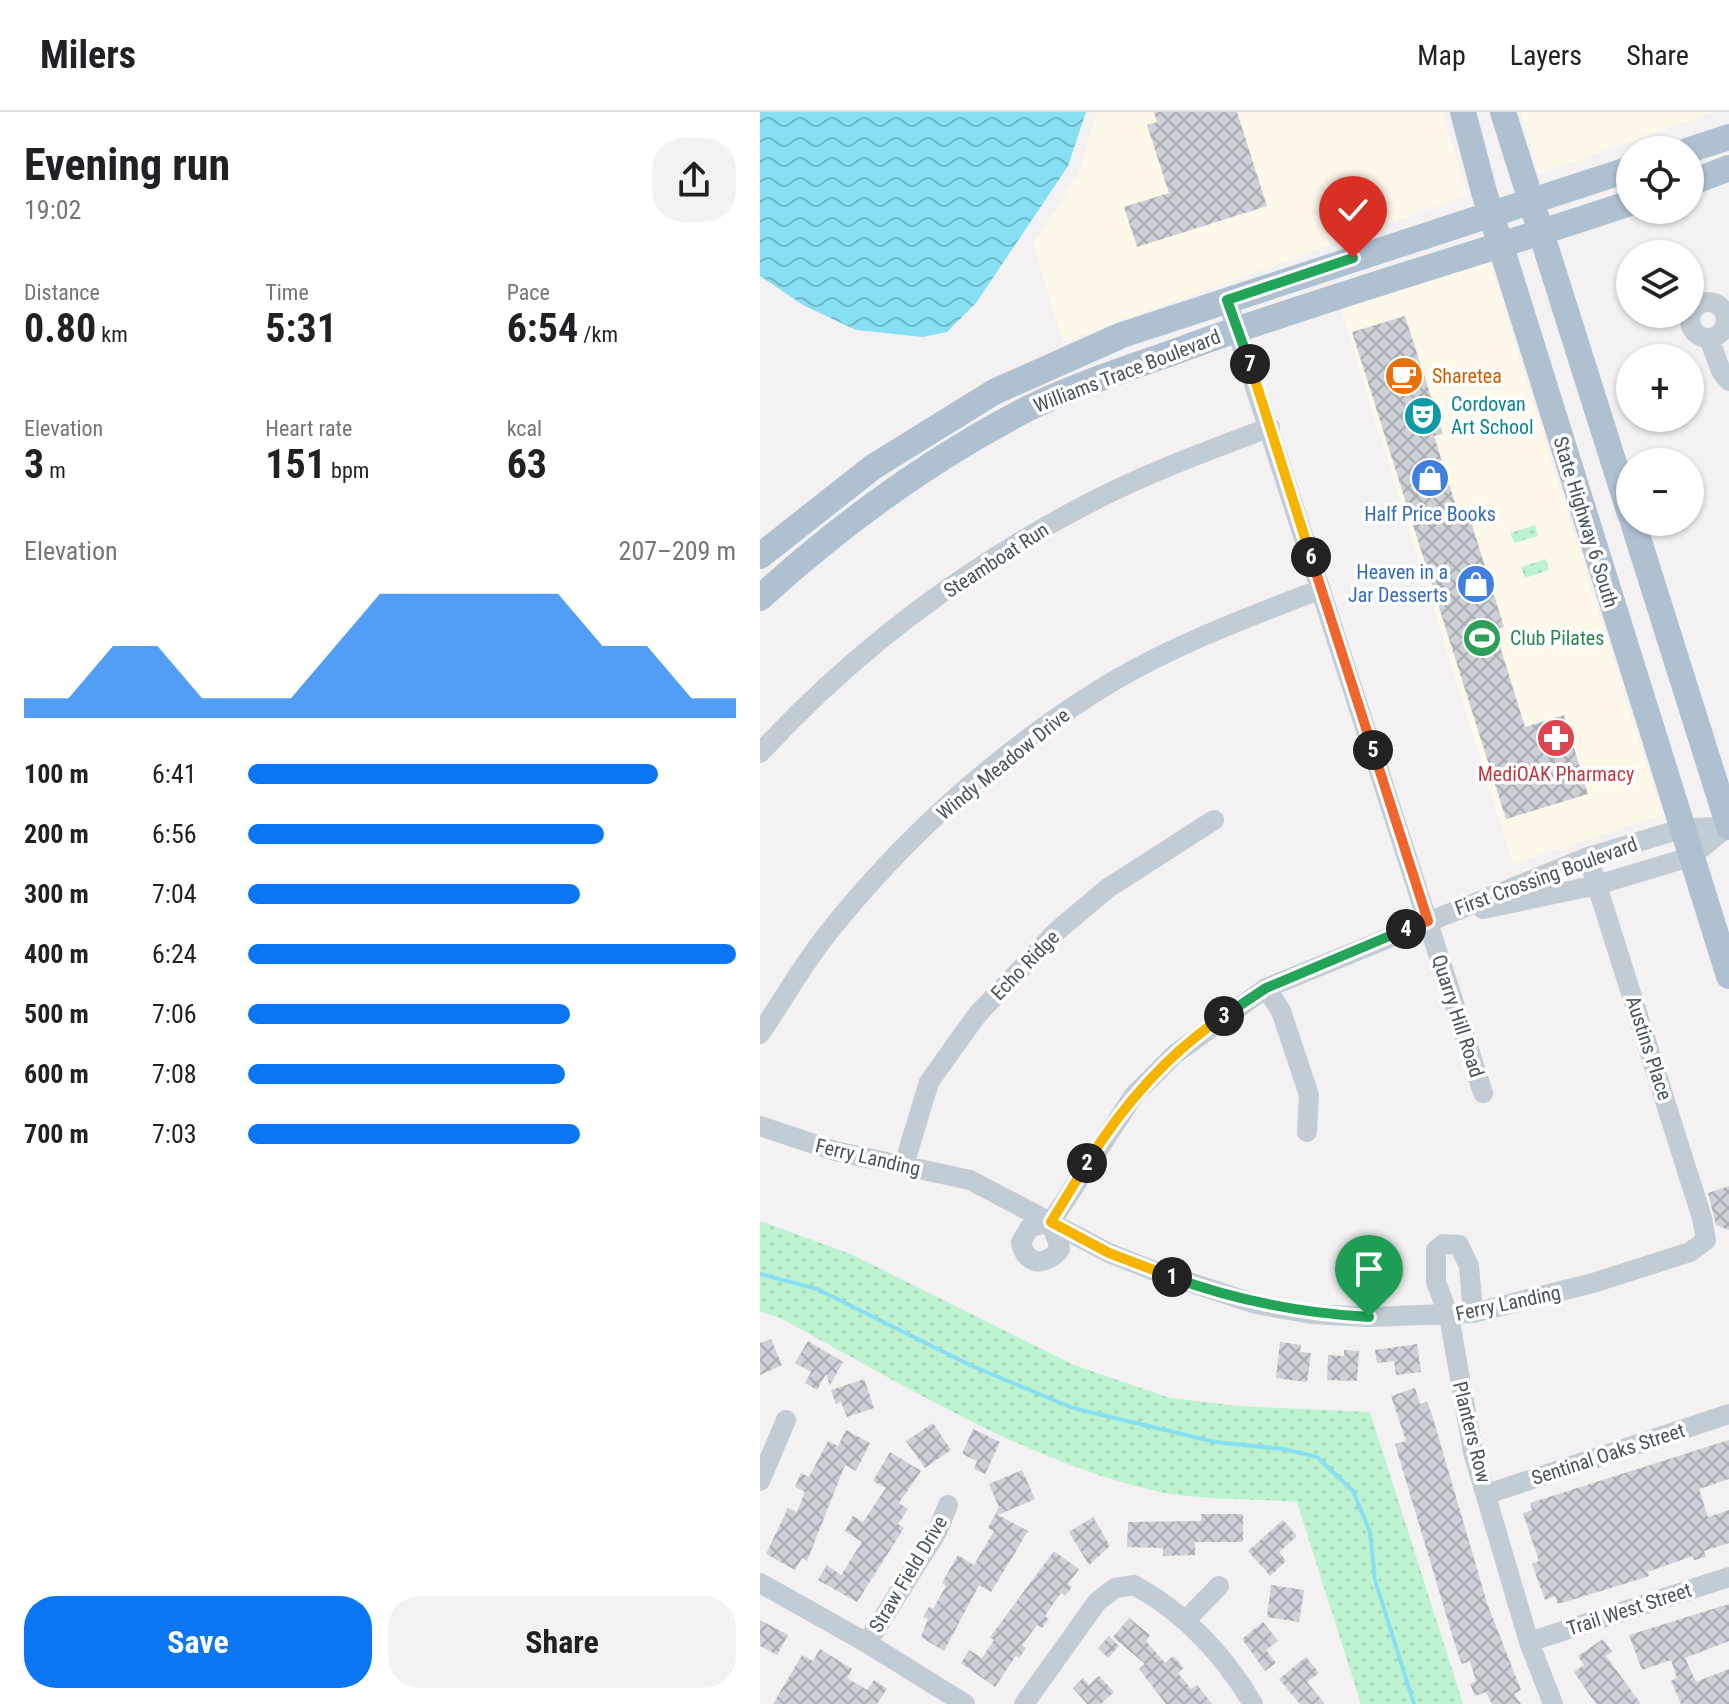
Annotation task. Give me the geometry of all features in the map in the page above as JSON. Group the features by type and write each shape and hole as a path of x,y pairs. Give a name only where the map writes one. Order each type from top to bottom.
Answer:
{"main road":[{"name":"State Highway 6 South","path":"1463,112 1589,533 1729,976"},
{"path":"1503,112 1616,471"},
{"path":"1704,145 1729,137"},
{"path":"1704,178 1729,168"},
{"name":"Williams Trace Boulevard","path":"760,556 873,467 994,392 1122,335 1616,173"},
{"name":"Williams Trace Boulevard","path":"760,598 878,500 957,447 1030,408 1238,329 1616,208"},
{"path":"1589,533 1616,524"},
{"path":"1636,536 1729,827"}],"street":[{"name":"Quarry Hill Road","path":"1227,300 1483,1093"},
{"path":"1709,338 1721,371 1729,381"},
{"name":"Steamboat Run","path":"760,753 869,648 1028,536 1157,471 1270,427"},
{"name":"Windy Meadow Drive","path":"760,1034 827,934 877,875 972,783 1025,741 1096,692 1158,657 1216,629 1321,589"},
{"name":"Echo Ridge","path":"904,1165 929,1082 977,1015 1057,931 1098,897 1214,820"},
{"name":"First Crossing Boulevard","path":"1051,1222 1134,1095 1175,1054 1266,988 1588,857 1681,829 1729,827"},
{"name":"First Crossing Boulevard","path":"1428,921 1597,885 1690,857 1729,827"},
{"name":"Austins Place","path":"1588,857 1706,1240"},
{"path":"1266,988 1281,1011 1309,1095 1307,1132"},
{"name":"Ferry Landing","path":"760,1126 835,1151 970,1180 1152,1270 1256,1304 1312,1314 1449,1316 1473,1313 1593,1283 1690,1252 1706,1240"},
{"name":"Planters Row","path":"1473,1313 1467,1255 1452,1243 1436,1250 1434,1262 1436,1282 1449,1316 1470,1439 1529,1642 1553,1704"},
{"name":"Sentinal Oaks Street","path":"1487,1494 1729,1414"},
{"path":"760,1481 786,1420"},
{"name":"Straw Field Drive","path":"867,1643 937,1532 948,1505"},
{"name":"Trail West Street","path":"1529,1642 1729,1577"},
{"path":"760,1583 867,1643 965,1704"},
{"path":"1024,1704 1097,1602 1115,1588 1134,1585 1185,1621 1233,1669 1253,1704"},
{"path":"1185,1621 1219,1586"}],"shaded area":[{"path":"1097,112 1442,112 1468,195 1063,342 1033,244 1078,175"},
{"path":"1520,112 1713,112 1646,136 1616,136 1616,147 1539,174"},
{"path":"1488,257 1662,815 1513,864 1340,307"}],"green space":[{"path":"1535,525 1538,536 1514,543 1510,533"},
{"path":"1546,559 1549,570 1525,578 1521,567"},
{"path":"760,1221 851,1254 1074,1365 1170,1398 1239,1406 1370,1412 1463,1704 1361,1704 1297,1502 1187,1496 1151,1490 1054,1459 916,1393 782,1319 760,1311"}],"water":[{"path":"760,112 1086,112 1068,166 976,303 947,332 923,337 856,330 803,305 760,276"}],"building":[{"path":"1154,112 1237,112 1267,206 1137,247 1124,207 1169,193 1147,125 1157,122"},
{"path":"1405,316 1443,434 1434,436 1458,512 1467,509 1504,627 1495,630 1525,727 1564,715 1588,794 1506,819 1352,332"},
{"path":"1729,1186 1729,1230 1716,1225 1708,1193"},
{"path":"771,1339 782,1365 760,1375 760,1343"},
{"path":"808,1341 843,1362 830,1385 826,1374 817,1390 805,1383 811,1372 795,1363"},
{"path":"1280,1342 1301,1345 1300,1352 1311,1353 1307,1382 1276,1378"},
{"path":"1417,1344 1421,1372 1396,1375 1394,1361 1377,1363 1375,1350"},
{"path":"1344,1350 1359,1351 1357,1381 1327,1380 1328,1355 1344,1356"},
{"path":"864,1379 874,1408 847,1417 841,1402 836,1404 831,1390"},
{"path":"1415,1388 1420,1404 1427,1402 1432,1415 1487,1603 1521,1690 1514,1694 1521,1704 1492,1704 1486,1692 1475,1696 1470,1684 1476,1681 1470,1661 1462,1664 1457,1651 1395,1444 1406,1441 1391,1396"},
{"path":"933,1423 951,1450 925,1468 906,1441"},
{"path":"973,1429 1000,1442 985,1474 974,1469 977,1461 962,1454"},
{"path":"846,1430 870,1443 856,1471 845,1465 807,1561 802,1558 795,1570 766,1554 788,1508 797,1512 805,1492 795,1487 801,1473 809,1477 828,1441 838,1446"},
{"path":"1729,1440 1729,1479 1699,1489 1708,1517 1729,1510 1729,1543 1704,1551 1706,1557 1694,1560 1693,1556 1647,1572 1649,1576 1637,1580 1558,1604 1555,1596 1545,1600 1532,1564 1539,1561 1523,1513 1532,1510 1530,1503"},
{"path":"890,1452 921,1471 899,1503 908,1509 898,1524 904,1528 857,1602 818,1580 827,1565 841,1575 862,1542 845,1531 853,1516 863,1522 886,1488 873,1481"},
{"path":"1022,1470 1035,1499 998,1515 1028,1531 991,1592 979,1585 944,1651 921,1637 928,1619 923,1617 929,1607 933,1609 946,1586 942,1583 958,1555 974,1565 994,1531 988,1528 999,1507 989,1484"},
{"path":"1201,1514 1243,1514 1243,1542 1195,1542 1195,1555 1163,1556 1163,1548 1127,1547 1128,1522 1201,1521"},
{"path":"1093,1517 1110,1546 1089,1565 1069,1532"},
{"path":"1283,1520 1297,1536 1279,1552 1286,1561 1270,1576 1248,1551"},
{"path":"1054,1551 1079,1569 1068,1584 1072,1587 1065,1596 1061,1593 1045,1616 1049,1619 1042,1628 1037,1625 1022,1645 1026,1648 1019,1658 1016,1656 995,1687 961,1663 969,1650 982,1658 994,1640 990,1637"},
{"path":"1271,1585 1304,1590 1299,1622 1267,1617"},
{"path":"1729,1604 1729,1641 1685,1658 1696,1682 1729,1669 1729,1704 1681,1704 1671,1681 1677,1678 1671,1660 1642,1670 1629,1635"},
{"path":"1129,1618 1150,1635 1146,1641 1165,1663 1173,1656 1184,1668 1178,1673 1191,1689 1197,1685 1212,1704 1166,1704 1139,1669 1145,1664 1113,1637"},
{"path":"760,1620 788,1635 777,1655 760,1646"},
{"path":"1263,1622 1278,1641 1266,1650 1276,1663 1265,1671 1242,1639"},
{"path":"1109,1636 1119,1646 1108,1658 1098,1648"},
{"path":"1603,1639 1612,1652 1606,1656 1641,1704 1596,1704 1574,1672 1584,1665 1578,1656"},
{"path":"820,1649 852,1669 847,1678 867,1690 874,1680 887,1689 877,1704 773,1704 802,1655 813,1661"},
{"path":"1306,1657 1319,1673 1307,1682 1325,1704 1300,1704 1279,1679"},
{"path":"1099,1676 1114,1692 1101,1704 1087,1704 1073,1688 1083,1678 1089,1685"}],"waterway":[{"path":"760,1274 817,1289 972,1366 1073,1408 1215,1442 1283,1449 1317,1457 1353,1491 1370,1532 1375,1580 1414,1704"}],"place":[{"name":"Sharetea","path":"1404,376"},
{"name":"Cordovan Art School","path":"1423,416"},
{"name":"Half Price Books","path":"1430,478"},
{"name":"Heaven in a Jar Desserts","path":"1476,584"},
{"name":"Club Pilates","path":"1482,638"},
{"name":"MediOAK Pharmacy","path":"1556,738"}],"route":[{"path":"1353,258 1227,300 1428,921 1336,956 1266,988 1175,1054 1134,1095 1097,1147 1051,1222 1109,1253 1206,1290 1256,1304 1312,1314 1369,1317"}]}
